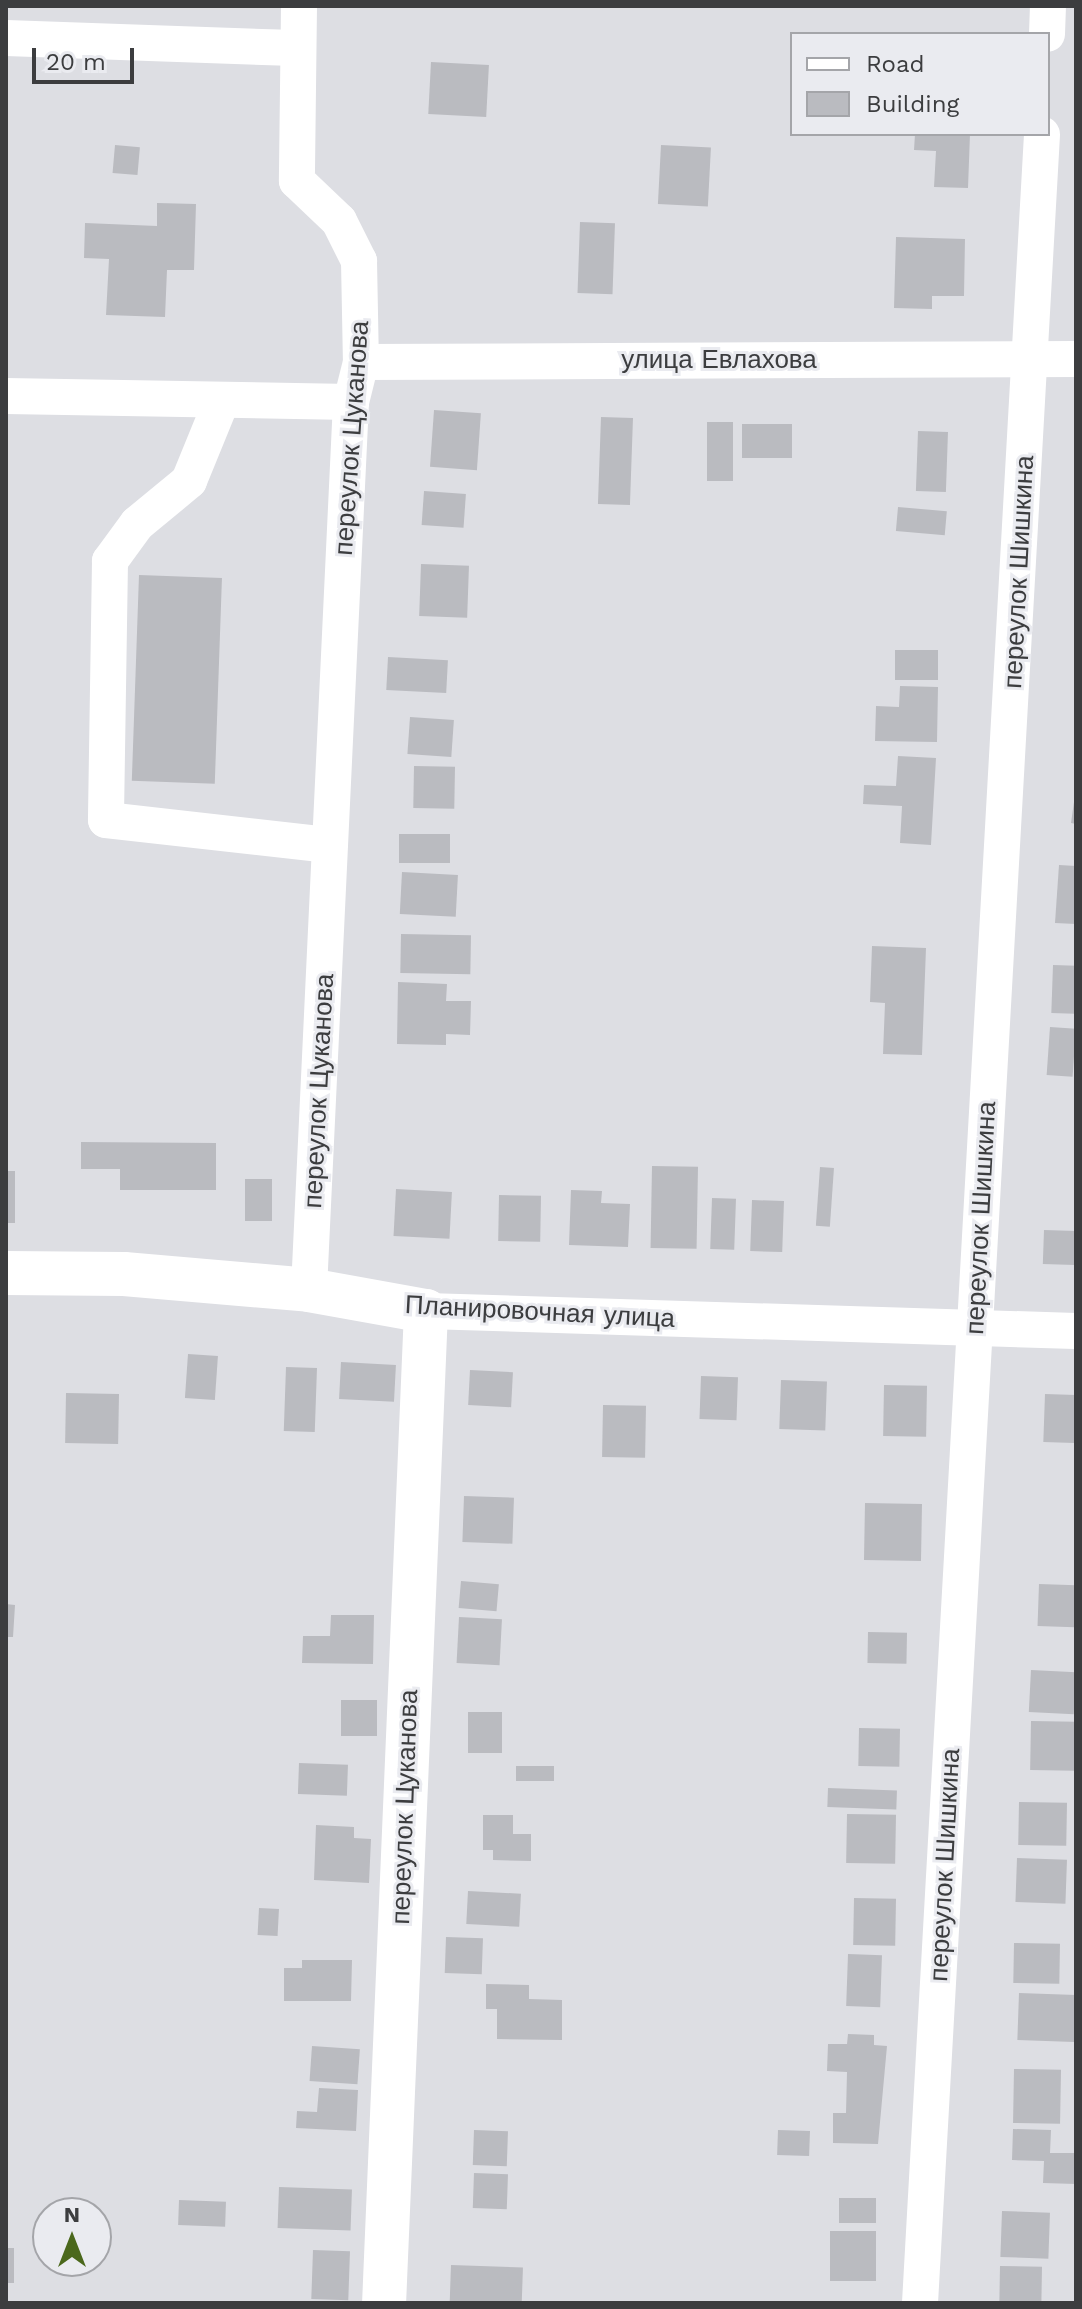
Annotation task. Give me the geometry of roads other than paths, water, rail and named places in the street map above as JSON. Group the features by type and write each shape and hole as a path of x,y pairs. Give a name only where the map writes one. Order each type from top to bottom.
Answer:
{"main road":[{"name":"Планировочная улица","path":"6,1273 124,1274 309,1290 426,1311"},
{"name":"переулок Цуканова","path":"384,2303 426,1311"}],"street":[{"name":"переулок Цуканова","path":"299,6 295,48 297,181 339,221 359,261 361,362 351,402 309,1290"},
{"path":"1047,32 1048,6"},
{"path":"6,38 295,48"},
{"name":"переулок Шишкина","path":"920,2303 1042,136"},
{"name":"улица Евлахова","path":"361,362 1076,359"},
{"path":"6,396 351,402"},
{"path":"222,400 189,481 137,524 110,561 106,820 330,845"},
{"name":"Планировочная улица","path":"426,1311 1076,1331"}]}
